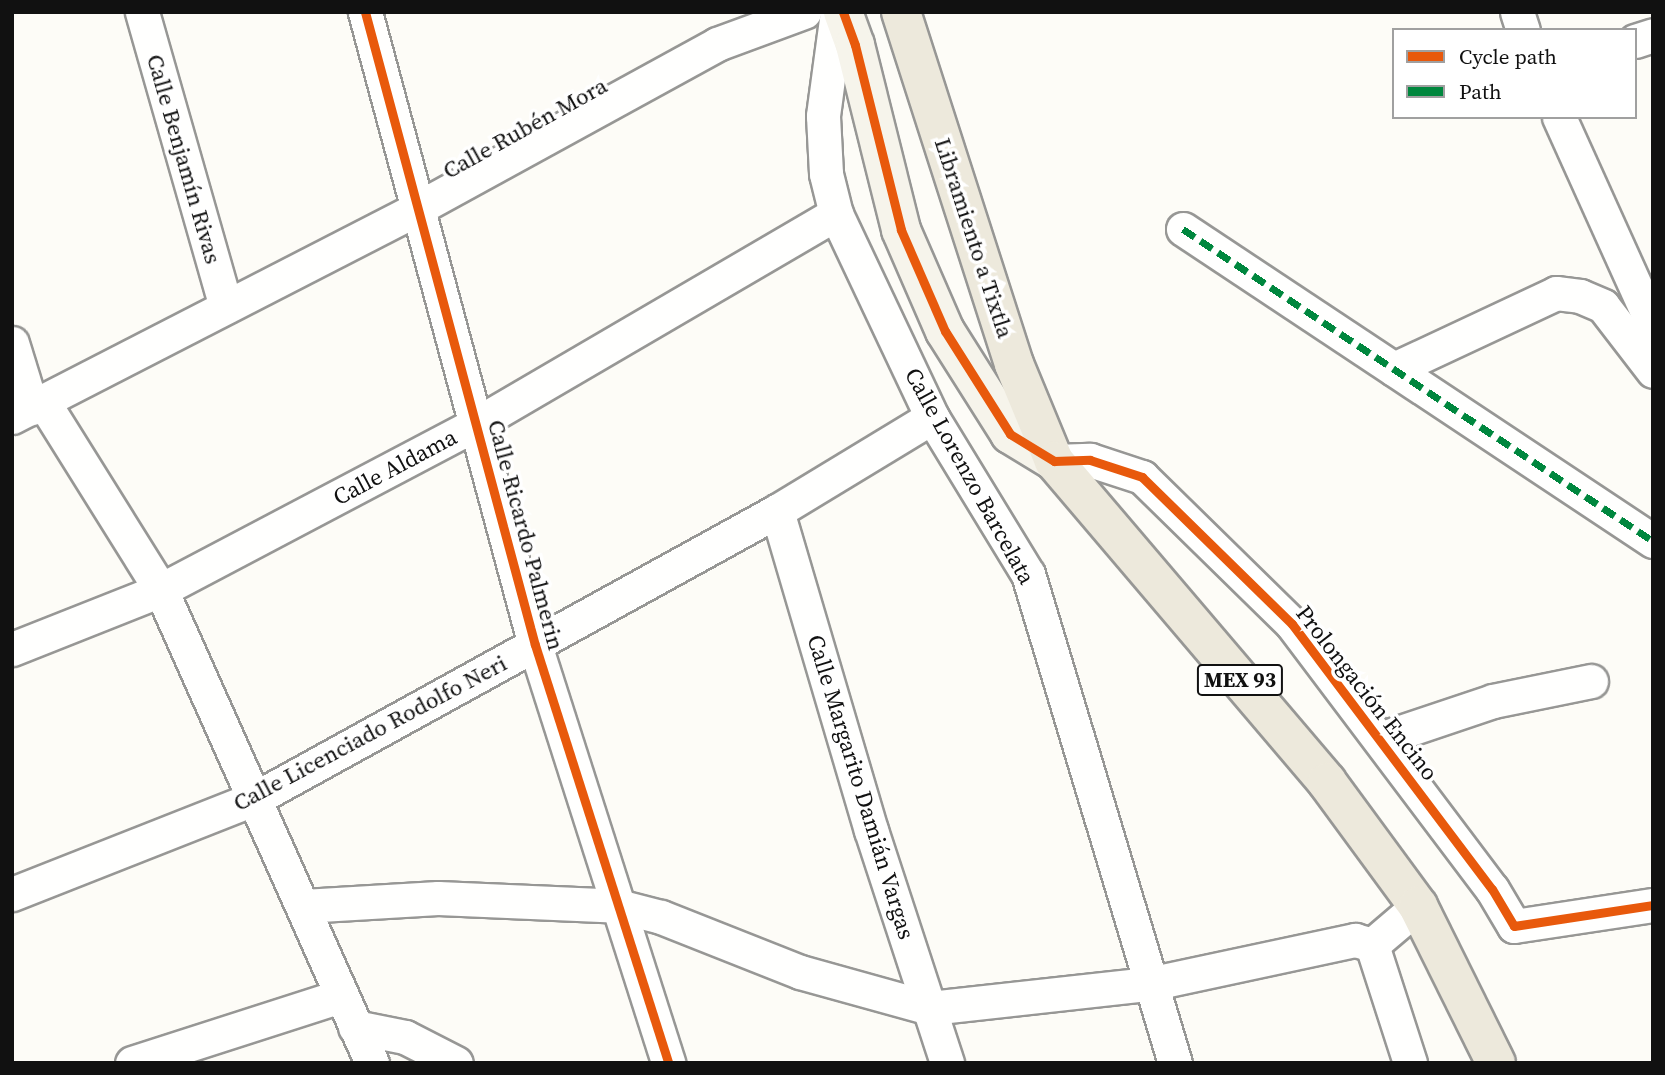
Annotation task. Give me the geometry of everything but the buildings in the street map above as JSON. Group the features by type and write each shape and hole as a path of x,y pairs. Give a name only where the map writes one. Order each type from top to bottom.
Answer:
{"main road":[{"name":"Libramiento a Tixtla","path":"901,12 1014,364 1054,461"},
{"name":"MEX 93","path":"1054,461 1326,782 1418,906 1496,1063"}],"street":[{"name":"Calle Benjamín Rivas","path":"142,12 226,306"},
{"name":"Calle Ricardo Palmerin","path":"365,12 535,645 668,1063"},
{"name":"Calle Rubén Mora","path":"29,409 418,208 717,44 804,12"},
{"name":"Calle Lorenzo Barcelata","path":"837,12 823,116 826,174 836,214 932,417 1028,574 1041,610 1149,984 1175,1063"},
{"name":"MEX 93","path":"844,12 855,45 901,230 945,331 1010,434 1054,461"},
{"path":"1560,119 1653,325"},
{"name":"Calle Aldama","path":"12,649 162,590 476,424 836,214"},
{"path":"1184,229 1653,541"},
{"path":"1394,369 1556,293 1580,296 1603,306 1653,371"},
{"path":"12,343 29,409 162,590 372,1063"},
{"name":"Calle Licenciado Rodolfo Neri","path":"12,894 256,798 777,511 932,417"},
{"name":"Prolongación Encino","path":"1054,461 1090,460 1142,477 1292,624 1492,888 1514,926 1653,905"},
{"name":"Calle Margarito Damián Vargas","path":"777,511 871,830 947,1063"},
{"path":"1380,739 1493,701 1591,681"},
{"path":"303,906 438,898 618,906 661,917 800,972 930,1008 1149,984 1355,940 1372,945 1379,958 1410,1063"},
{"path":"1372,945 1418,906"},
{"path":"132,1063 341,996"},
{"path":"355,1027 405,1037 456,1063"}],"marked path":[{"path":"1183,229 1653,541"}],"cycle path":[{"path":"365,12 535,645 668,1063"},
{"path":"843,12 855,45 901,230 945,331 1010,434 1054,461 1090,460 1142,477 1292,624 1492,889 1514,926 1653,905"}]}
